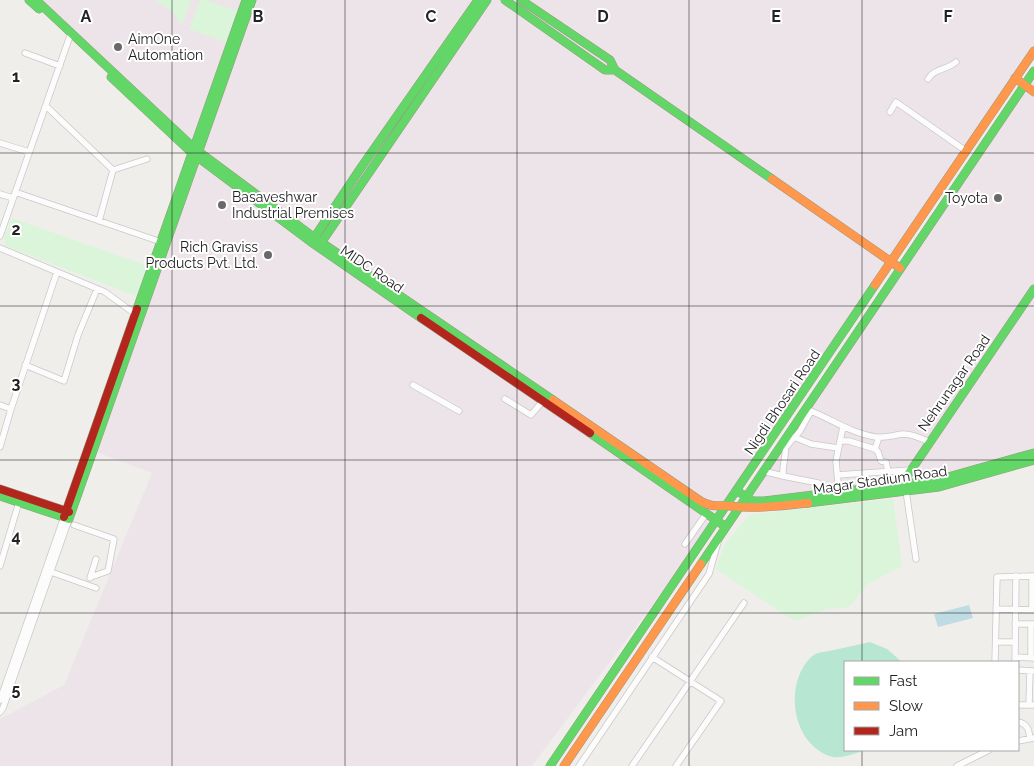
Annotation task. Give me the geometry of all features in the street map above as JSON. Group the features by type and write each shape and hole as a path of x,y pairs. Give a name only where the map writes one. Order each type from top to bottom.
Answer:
{"main road":[{"path":"29,0 195,152 316,242 511,375 543,401 726,527"},
{"path":"36,0 70,36"},
{"path":"69,517 246,0"},
{"path":"195,152 252,0"},
{"path":"316,242 360,169 478,0"},
{"path":"316,242 487,0"},
{"path":"506,0 605,70 616,70"},
{"path":"521,0 610,60 616,70 900,268"},
{"name":"Nigdi Bhosari Road","path":"550,766 1034,51"},
{"name":"Nigdi Bhosari Road","path":"564,766 738,508 785,444 900,268 1034,71"},
{"path":"1016,78 1034,92"},
{"name":"Nehrunagar Road","path":"901,489 910,470 1034,289"},
{"name":"Magar Stadium Road","path":"511,375 702,502 714,507 762,508 840,496 939,486 1034,460"},
{"name":"Magar Stadium Road","path":"901,489 1034,453"},
{"path":"0,489 69,517"},
{"name":"Magar Stadium Road","path":"737,491 753,501 830,494 840,496"},
{"path":"0,496 69,517"}],"street":[{"path":"0,236 70,36"},
{"path":"25,52 60,66"},
{"path":"928,79 936,70 951,66 956,62"},
{"path":"890,112 896,102 966,151"},
{"path":"46,106 113,170"},
{"path":"0,143 29,152"},
{"path":"113,170 147,160"},
{"path":"99,221 113,170"},
{"path":"0,194 14,195 163,243"},
{"path":"0,248 105,292 138,316"},
{"path":"0,447 10,409 57,272"},
{"path":"25,365 64,381 78,335 97,289"},
{"path":"413,386 459,411"},
{"path":"505,400 531,415 543,401"},
{"path":"0,405 10,409"},
{"path":"783,476 785,444 800,431 812,411 844,427 879,437 903,434 919,437 929,442"},
{"path":"840,496 836,461 844,427"},
{"path":"794,437 811,444 838,448"},
{"path":"875,449 879,437"},
{"path":"840,441 849,441 875,449 881,461 886,462 888,471"},
{"path":"837,475 910,470"},
{"path":"764,471 818,483 830,494"},
{"path":"901,489 916,559"},
{"path":"0,566 19,502"},
{"path":"685,544 706,514"},
{"path":"0,712 69,517"},
{"path":"69,517 114,539 108,571 91,577"},
{"path":"0,700 69,517"},
{"path":"579,766 709,574 719,538"},
{"path":"86,584 91,577 96,559"},
{"path":"51,572 96,588"},
{"path":"1015,624 1032,624 1032,658 1015,660 1015,624 1016,576"},
{"path":"995,661 996,609 998,577 1033,576 1033,610 996,609"},
{"path":"632,766 744,603"},
{"path":"996,642 1015,642"},
{"path":"652,657 721,701 676,766"},
{"path":"1019,670 1032,671 1032,705 1019,704"},
{"path":"1019,722 1023,723 1029,729 1032,738 1019,741"},
{"path":"581,741 591,748"},
{"path":"957,766 987,751"}],"shaded area":[{"path":"41,0 241,0 192,143"},
{"path":"251,0 1034,0 1034,47 728,504 532,766 0,766 0,719 64,685 152,473 91,450"},
{"path":"1034,74 1034,451 970,467 881,484 748,499"}],"green space":[{"path":"155,0 191,0 182,25 171,10"},
{"path":"200,0 206,0 237,11 226,42 189,29"},
{"path":"12,218 148,266 136,296 6,246 4,238"},
{"path":"893,499 902,566 868,584 852,604 845,608 827,609 798,620 793,620 716,569 725,544 747,517 754,514"},
{"path":"870,642 887,649 901,661 844,661 844,751 863,751 837,757 820,751 810,743 797,719 795,705 795,691 798,678 804,666 816,654"}],"water":[{"path":"969,605 973,618 938,627 934,614"}],"traffic: fast":[{"path":"29,0 39,9"},
{"path":"36,0 194,148 315,238 553,400"},
{"path":"137,309 246,0"},
{"path":"0,496 69,519 252,0"},
{"path":"312,241 478,0"},
{"path":"319,246 487,0"},
{"path":"505,0 605,70 615,70"},
{"path":"521,0 610,60 615,70 772,179"},
{"path":"701,564 1034,71"},
{"path":"111,77 192,153 311,242 421,318"},
{"path":"550,766 875,285"},
{"path":"899,488 1034,289"},
{"path":"590,433 726,527"},
{"path":"737,491 753,501 764,501 937,480 1034,453"},
{"path":"808,503 939,487 1034,460"}],"traffic: slow":[{"path":"875,285 1034,51"},
{"path":"1015,78 1034,92"},
{"path":"772,179 900,268"},
{"path":"553,400 702,502 713,506 749,507 808,503"},
{"path":"564,766 701,564"}],"traffic: jam":[{"path":"64,517 137,309"},
{"path":"421,318 590,433"},
{"path":"0,489 69,512"}],"place":[{"name":"AimOne Automation","path":"118,47"},
{"name":"Toyota","path":"998,198"},
{"name":"Basaveshwar Industrial Premises","path":"222,205"},
{"name":"Rich Graviss Products Pvt. Ltd.","path":"268,255"}]}
